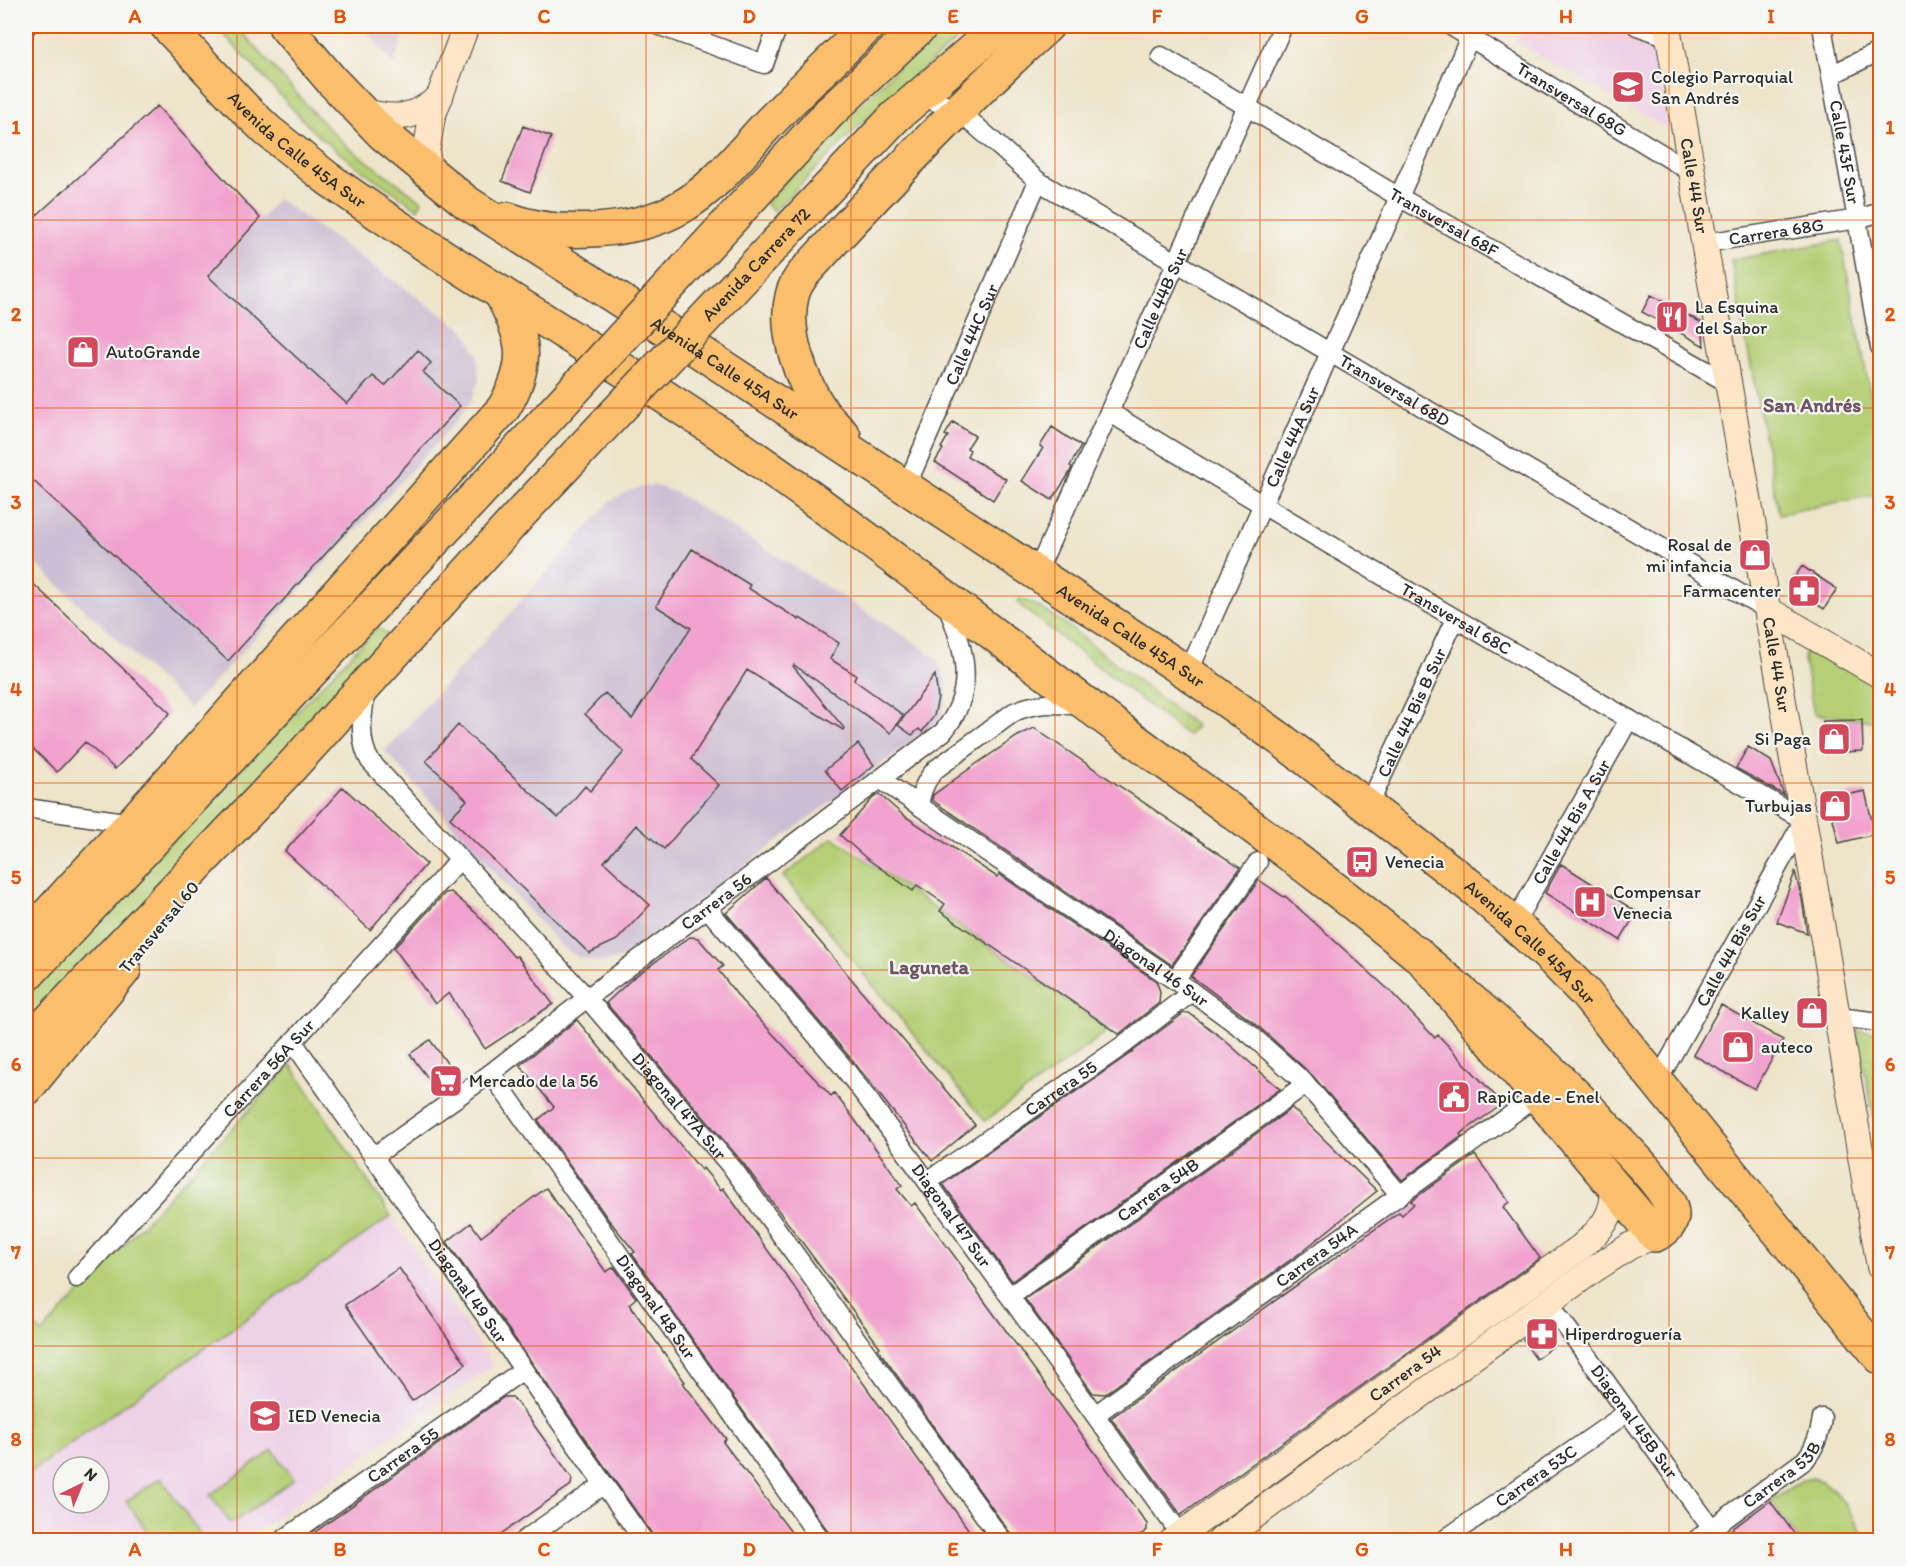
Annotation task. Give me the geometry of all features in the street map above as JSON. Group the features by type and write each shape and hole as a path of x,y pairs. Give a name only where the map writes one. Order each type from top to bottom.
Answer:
{"highway":[{"name":"Avenida Calle 45A Sur","path":"167,26 268,131 358,200 716,431 878,546 1088,706 1315,873 1417,953 1526,1049 1605,1126 1665,1196 1672,1211 1671,1221 1660,1232"},
{"name":"Avenida Calle 45A Sur","path":"285,26 382,134 466,202 667,330 1188,673 1282,741 1478,892 1549,956 1585,993 1881,1357"},
{"path":"466,202 518,223 570,230 592,230 634,224 668,214 696,197 714,181 805,86 868,26"},
{"path":"27,973 489,482 829,113 921,26"},
{"name":"Avenida Carrera 72","path":"524,510 907,106 1000,26"},
{"name":"Avenida Carrera 72","path":"971,52 1014,26"},
{"path":"869,464 824,414 807,383 791,331 792,296 805,272 900,168 957,109 1047,26"},
{"path":"26,938 503,409 516,389 522,352 519,334 500,292"},
{"name":"Transversal 60","path":"26,1045 292,766 524,510"},
{"path":"132,823 304,680"},
{"name":"Transversal 60","path":"26,1089 292,766"},
{"path":"1417,953 1614,1188 1660,1232"}],"street":[{"path":"430,174 426,153 432,117 466,26"},
{"path":"660,26 764,64 778,26"},
{"name":"Calle 44B Sur","path":"1037,572 1283,26"},
{"name":"Transversal 68G","path":"1451,26 1693,173"},
{"path":"1637,26 1668,31"},
{"name":"Calle 43F Sur","path":"1822,26 1881,347"},
{"name":"Calle 44 Sur","path":"1668,31 1881,1267"},
{"name":"Calle 44A Sur","path":"1188,673 1470,38"},
{"path":"1831,75 1881,51"},
{"name":"Transversal 68F","path":"1161,56 1399,197 1730,384"},
{"path":"361,111 385,117 406,116 430,106 440,97"},
{"name":"Transversal 68D","path":"907,106 957,109 1038,181 1881,675"},
{"name":"Calle 44C Sur","path":"906,487 1038,181"},
{"name":"Carrera 68G","path":"1705,243 1858,219 1881,212"},
{"name":"Transversal 68C","path":"1109,412 1262,506 1804,820"},
{"name":"Carrera 56","path":"373,1157 491,1073 587,998 943,732 958,710 965,679 961,642 945,598"},
{"name":"Calle 44 Bis B Sur","path":"1368,807 1455,619"},
{"name":"Diagonal 47A Sur","path":"366,684 362,725 364,750 378,770 587,998 734,1170 1002,1540"},
{"path":"919,805 923,788 936,769 1014,712 1043,703 1088,706"},
{"name":"Calle 44 Bis A Sur","path":"1514,924 1629,719"},
{"name":"Diagonal 46 Sur","path":"880,779 1175,980 1251,1035 1306,1084 1400,1195"},
{"path":"26,808 132,823"},
{"name":"Calle 44 Bis Sur","path":"1657,1082 1804,820"},
{"name":"Carrera 56A Sur","path":"77,1278 460,859"},
{"path":"1175,980 1258,862"},
{"name":"Diagonal 47 Sur","path":"707,908 844,1068 1010,1296 1095,1416 1177,1538"},
{"name":"Carrera 55","path":"928,1181 1122,1046 1192,992"},
{"path":"1838,1017 1881,1022"},
{"name":"Diagonal 49 Sur","path":"293,1042 603,1485 644,1540"},
{"name":"Diagonal 48 Sur","path":"491,1073 821,1540"},
{"name":"Carrera 54B","path":"1010,1296 1306,1084"},
{"name":"Carrera 54A","path":"1095,1416 1537,1096"},
{"name":"Carrera 54","path":"1177,1538 1598,1232 1608,1220 1612,1209 1614,1188"},
{"name":"Carrera 54","path":"1221,1540 1550,1302 1616,1256 1660,1232"},
{"name":"Diagonal 45B Sur","path":"1550,1302 1716,1535"},
{"name":"Carrera 55","path":"283,1540 523,1370"},
{"name":"Carrera 53C","path":"1444,1540 1628,1412"},
{"name":"Carrera 53B","path":"1696,1540 1716,1535 1805,1460 1815,1445 1822,1418"},
{"path":"1299,1484 1301,1449"},
{"path":"524,1540 603,1485"}],"shaded area":[{"path":"361,26 407,26 394,64"},
{"name":"Colegio Parroquial San Andrés","path":"1523,26 1603,26 1653,43 1669,130 1515,41"},
{"path":"278,199 465,331 477,354 479,380 471,401 456,422 190,708 26,554 26,478"},
{"path":"653,485 675,492 917,644 937,659 947,681 946,701 940,719 927,730 620,959 602,962 580,958 562,947 385,751 611,501 630,490"},
{"name":"IED Venecia","path":"391,1216 493,1365 244,1540 26,1540 26,1475 51,1457 51,1515 111,1515 111,1455 54,1455"}],"green space":[{"path":"223,26 237,26 319,119 348,147 422,201 418,209 352,163 313,131 219,29"},
{"path":"940,26 972,26 860,125 774,211 765,203 829,135"},
{"path":"1841,240 1880,446 1880,494 1779,514 1731,260"},
{"path":"1020,599 1034,604 1064,623 1196,726 1188,736 1023,608 1018,602"},
{"path":"378,627 391,638 26,1039 26,996 127,887"},
{"path":"1812,647 1880,683 1880,722 1814,714 1804,660 1805,653"},
{"path":"833,837 1109,1030 985,1121 783,876"},
{"path":"1856,1030 1880,1033 1880,1146"},
{"path":"291,1065 391,1216 54,1455 51,1455 26,1475 26,1318 42,1333"},
{"path":"1515,1306 1520,1311 1203,1540 1188,1540"},
{"path":"273,1450 294,1479 231,1524 210,1495"},
{"path":"161,1478 202,1537 198,1540 153,1540 126,1501"},
{"path":"1813,1478 1822,1481 1837,1495 1867,1540 1799,1540 1770,1501 1802,1480"}],"building":[{"path":"157,106 260,218 208,276 347,404 373,376 385,386 418,350 431,363 423,372 460,406 228,661 26,474 26,225"},
{"path":"523,126 551,137 530,192 502,181"},
{"name":"La Esquina del Sabor","path":"1651,295 1702,323 1704,346 1642,312"},
{"path":"953,422 975,436 967,448 970,450 967,456 1006,479 993,500 935,462 948,436 945,435"},
{"path":"1052,427 1081,446 1070,466 1072,467 1069,474 1052,500 1022,481 1043,448 1040,446"},
{"path":"692,549 750,585 748,588 839,643 830,659 856,675 854,680 903,715 891,733 794,665 844,728 843,730 747,670 691,759 719,785 664,849 636,825 604,862 650,905 617,940 589,953 450,818 467,800 426,761 458,725 558,818 585,786 590,791 624,752 585,714 605,693 632,719 691,628 656,606"},
{"path":"1802,566 1837,589 1824,609 1789,586"},
{"path":"26,577 170,713 115,769 85,742 57,772 26,742"},
{"path":"935,675 938,698 934,716 922,732 919,729 912,735 898,725"},
{"path":"1862,720 1863,751 1823,753 1823,721"},
{"path":"1034,728 1240,868 1172,965 932,800 933,795 979,762"},
{"path":"858,744 874,765 842,791 825,770"},
{"path":"1748,747 1771,761 1784,795 1736,768"},
{"path":"343,787 426,864 370,930 285,851"},
{"path":"1865,791 1875,834 1839,843 1828,799"},
{"path":"879,794 903,815 997,877 999,874 1156,981 1160,991 1159,1003 1119,1034 940,911 945,904 917,885 913,891 866,858 840,835"},
{"name":"Compensar Venecia","path":"1561,864 1637,912 1620,940 1545,893"},
{"path":"1795,872 1802,899 1807,933 1777,922"},
{"path":"766,878 975,1125 932,1161 853,1061 726,913"},
{"path":"1259,880 1285,896 1389,990 1435,1038 1438,1035 1503,1104 1460,1134 1462,1136 1402,1180 1313,1076 1258,1026 1191,976"},
{"path":"451,892 478,915 514,957 517,956 553,1004 485,1049 449,993 435,1004 394,948 445,893"},
{"path":"690,937 698,938 723,966 718,970 741,1000 831,1096 834,1093 849,1112 902,1185 897,1189 911,1206 915,1203 964,1269 969,1280 1147,1524 1147,1530 1133,1540 1015,1540 878,1349 880,1347 743,1163 606,1003 633,978"},
{"name":"auteco","path":"1721,1005 1783,1040 1755,1089 1693,1055"},
{"path":"1184,1013 1189,1013 1222,1038 1280,1089 1012,1281 943,1184 1128,1055"},
{"path":"577,1020 701,1170 703,1168 721,1190 723,1188 976,1540 833,1540 632,1254 635,1252 608,1219 538,1120 554,1107 520,1065"},
{"path":"430,1040 456,1075 436,1089 410,1054"},
{"path":"1292,1108 1377,1191 1300,1253 1105,1394 1093,1393 1025,1299"},
{"path":"1475,1155 1509,1202 1503,1207 1540,1258 1181,1515 1111,1418 1399,1212 1402,1215 1414,1204 1411,1201"},
{"path":"546,1188 606,1272 614,1267 636,1298 629,1304 685,1382 683,1383 726,1439 723,1442 797,1540 654,1540 447,1242 471,1223 481,1237"},
{"path":"399,1268 466,1364 412,1401 345,1305"},
{"path":"1541,1327 1555,1345 1536,1359 1523,1340"},
{"path":"504,1397 512,1397 528,1417 572,1478 571,1485 492,1540 304,1540"},
{"path":"1770,1501 1799,1540 1741,1540 1732,1529"}],"place":[{"name":"Colegio Parroquial San Andrés","path":"1628,87"},
{"name":"La Esquina del Sabor","path":"1672,317"},
{"name":"AutoGrande","path":"83,352"},
{"name":"Rosal de mi infancia","path":"1755,555"},
{"name":"Farmacenter","path":"1804,591"},
{"name":"Si Paga","path":"1834,739"},
{"name":"Turbujas","path":"1835,806"},
{"name":"Venecia","path":"1362,862"},
{"name":"Compensar Venecia","path":"1590,902"},
{"name":"Kalley","path":"1812,1013"},
{"name":"auteco","path":"1738,1047"},
{"name":"Mercado de la 56","path":"446,1081"},
{"name":"RapiCade - Enel","path":"1454,1097"},
{"name":"Hiperdroguería","path":"1542,1334"},
{"name":"IED Venecia","path":"265,1416"}],"district":[{"name":"San Andrés","path":"1812,405"},
{"name":"Laguneta","path":"929,967"}]}
